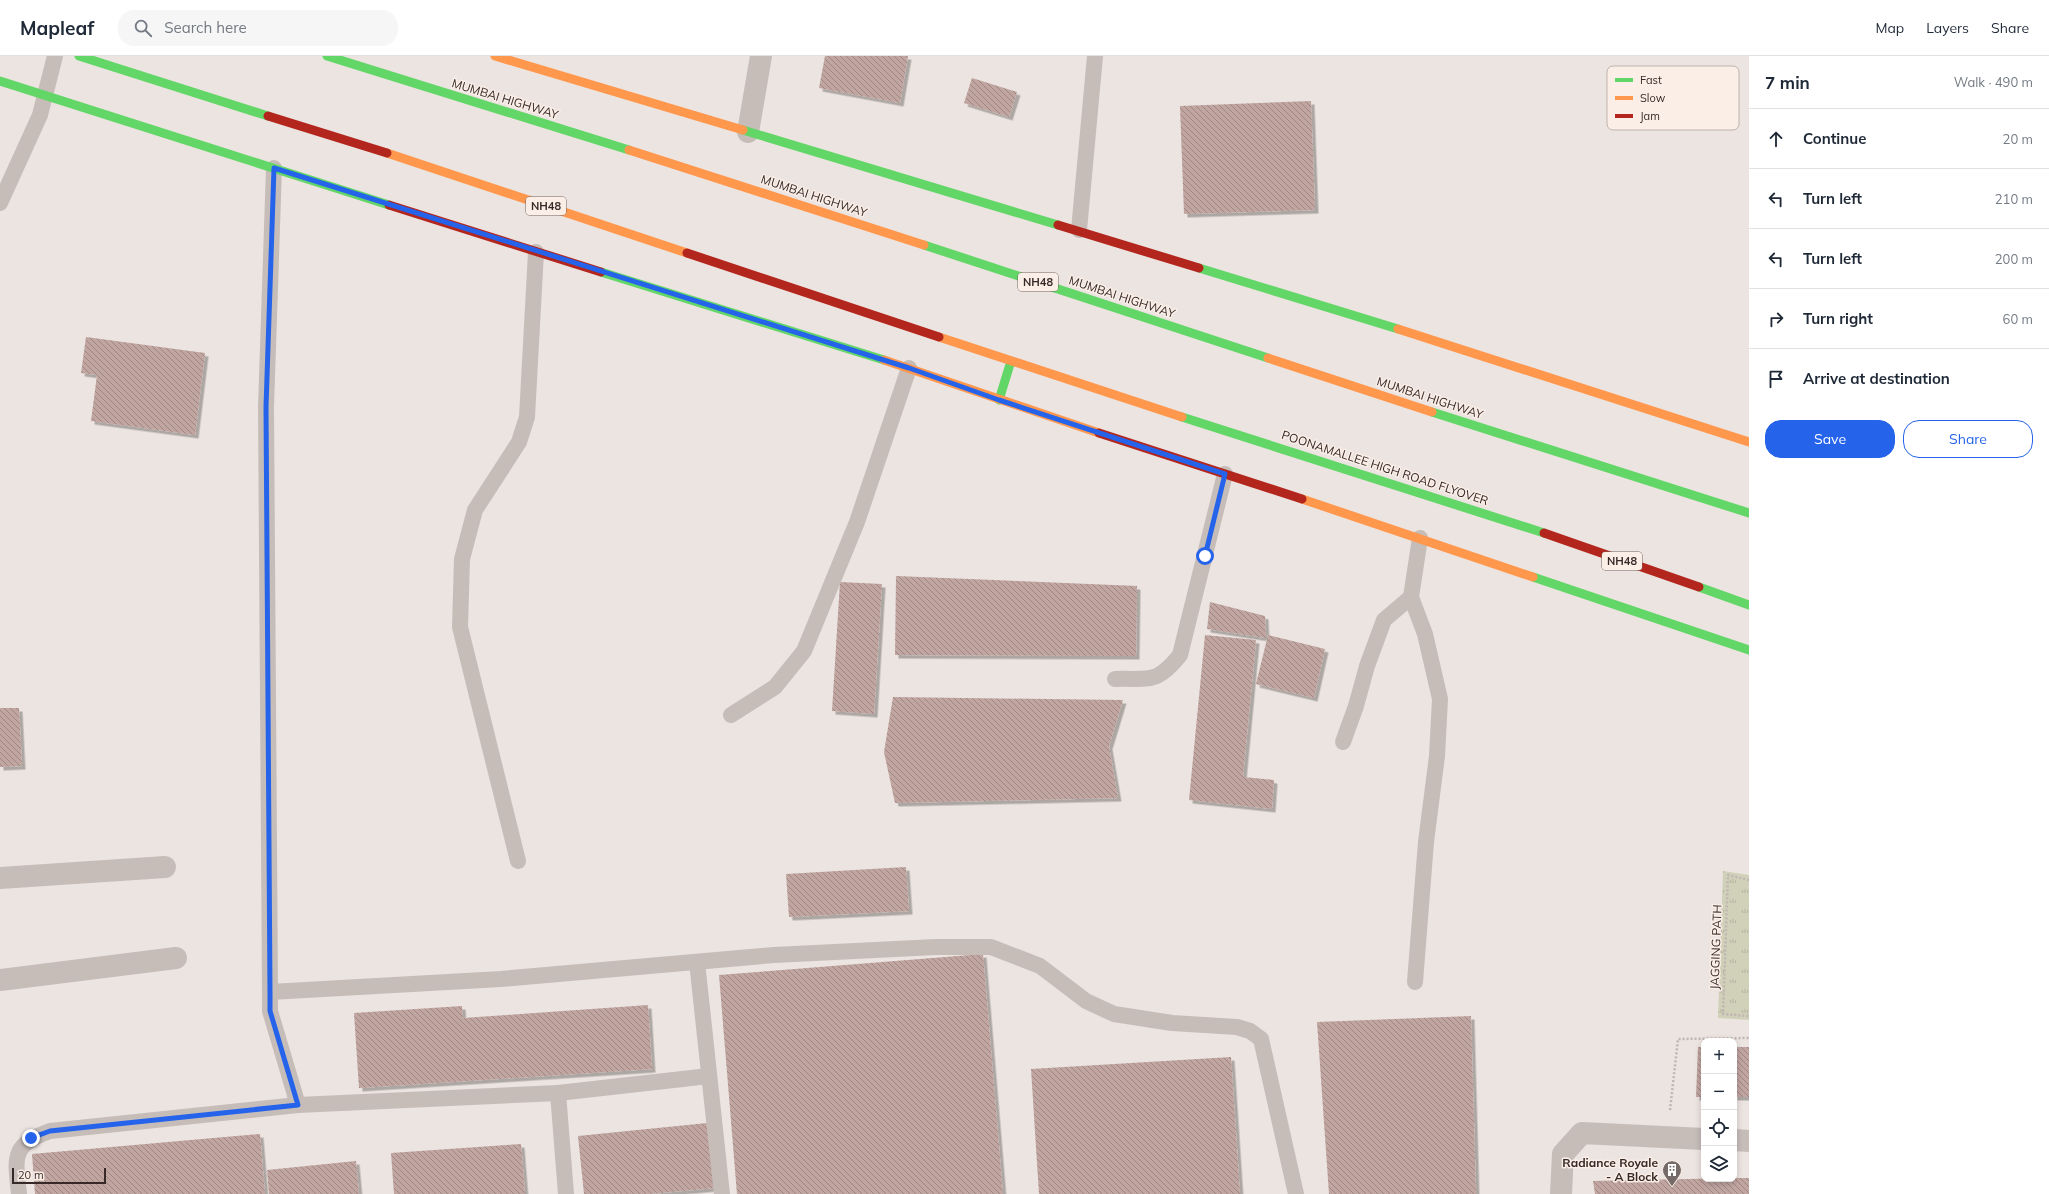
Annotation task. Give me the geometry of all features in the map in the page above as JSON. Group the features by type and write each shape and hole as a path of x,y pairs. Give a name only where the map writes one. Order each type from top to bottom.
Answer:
{"main road":[{"name":"NH48","path":"79,56 392,155 1012,361"},
{"name":"MUMBAI HIGHWAY","path":"327,56 799,204 1521,441 1749,513"},
{"path":"495,56 1079,230 1541,373 1749,442"},
{"path":"0,80 536,252 909,368 999,400 1420,538 1749,650"},
{"path":"999,400 1012,361"},
{"name":"POONAMALLEE HIGH ROAD FLYOVER","path":"1012,361 1495,516 1749,605"}],"street":[{"path":"748,132 761,56"},
{"path":"0,878 165,867"},
{"path":"0,980 176,958"},
{"path":"1561,1194 1563,1154 1582,1133 1701,1139"},
{"path":"1737,1140 1749,1141"}],"lane":[{"path":"0,203 40,115 55,56"},
{"path":"1079,230 1095,56"},
{"path":"274,168 266,407 270,1011 298,1105"},
{"path":"518,861 460,627 462,559 475,510 519,442 527,417 536,252"},
{"path":"731,715 775,687 804,650 857,522 909,368"},
{"path":"1115,679 1155,678 1167,671 1180,655 1225,474"},
{"path":"1415,982 1426,842 1437,756 1440,699 1425,634 1411,597 1420,538"},
{"path":"1343,742 1356,706 1367,666 1384,620 1411,597"},
{"path":"270,992 501,978 790,954 936,947 991,947 1040,966 1086,1001 1114,1014 1172,1023 1236,1027 1250,1031 1261,1039 1296,1194"},
{"path":"696,962 722,1194"},
{"path":"19,1194 16,1166 18,1151 31,1138 50,1131 298,1105 558,1093 709,1076"},
{"path":"558,1093 566,1194"}],"path":[{"name":"JAGGING PATH","path":"1749,880 1728,875 1723,1014 1749,1016"},
{"path":"1670,1112 1678,1039 1749,1038"}],"green space":[{"path":"1723,871 1749,875 1749,1020 1718,1018"}],"building":[{"path":"825,56 908,56 900,103 819,88"},
{"path":"972,78 1017,92 1009,117 964,103"},
{"path":"1311,101 1315,210 1184,214 1180,106"},
{"path":"86,337 205,353 195,435 91,421 97,375 81,373"},
{"path":"896,576 1137,586 1136,656 895,655"},
{"path":"840,582 882,584 874,714 832,711"},
{"path":"1210,602 1265,616 1266,638 1207,629"},
{"path":"1205,635 1256,640 1243,777 1274,780 1272,809 1189,800"},
{"path":"1268,635 1325,649 1314,698 1256,684"},
{"path":"893,697 1123,700 1109,746 1118,798 895,803 884,752"},
{"path":"0,708 19,708 22,766 0,767"},
{"path":"906,867 909,911 789,917 786,874"},
{"path":"983,954 1003,1194 737,1194 719,975"},
{"path":"648,1005 652,1069 359,1088 354,1013 462,1006 463,1018"},
{"path":"1471,1016 1476,1194 1329,1194 1317,1022"},
{"path":"1698,1047 1701,1047 1701,1097 1696,1097"},
{"path":"1737,1047 1749,1047 1749,1097 1737,1097"},
{"path":"1231,1057 1240,1194 1039,1194 1031,1069"},
{"path":"707,1123 714,1188 650,1194 584,1194 578,1136"},
{"path":"260,1134 265,1194 35,1194 32,1154"},
{"path":"521,1144 525,1194 394,1194 391,1153"},
{"path":"356,1161 359,1194 269,1194 267,1170"},
{"name":"Radiance Royale - A Block","path":"1737,1178 1749,1178 1749,1194 1595,1194 1593,1181 1701,1179 1701,1182 1737,1182"}],"traffic: fast":[{"path":"79,56 268,116"},
{"path":"327,56 629,150"},
{"path":"0,81 389,205"},
{"path":"743,130 1058,225"},
{"path":"924,245 1268,358"},
{"path":"1199,268 1398,329"},
{"path":"601,272 884,360"},
{"path":"999,400 1011,361"},
{"path":"1432,412 1749,513"},
{"path":"1182,417 1544,533"},
{"path":"1533,577 1749,650"},
{"path":"1699,587 1749,605"}],"traffic: slow":[{"path":"495,56 743,130"},
{"path":"629,150 924,245"},
{"path":"387,153 687,253"},
{"path":"1398,329 1749,442"},
{"path":"939,337 1182,417"},
{"path":"1268,358 1432,412"},
{"path":"884,360 1099,433"},
{"path":"1302,499 1533,577"}],"traffic: jam":[{"path":"268,116 387,153"},
{"path":"389,205 601,272"},
{"path":"1058,225 1199,268"},
{"path":"687,253 939,337"},
{"path":"1099,433 1302,499"},
{"path":"1544,533 1699,587"}],"place":[{"name":"Radiance Royale - A Block","path":"1672,1187"}],"route":[{"path":"31,1138 50,1131 298,1105 270,1011 266,407 274,168 536,252 909,368 999,400 1225,474 1205,556"}]}
